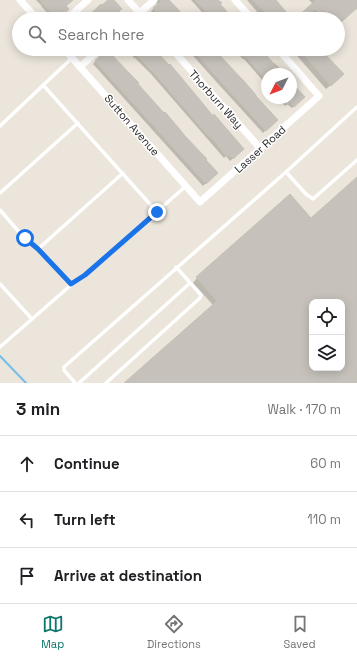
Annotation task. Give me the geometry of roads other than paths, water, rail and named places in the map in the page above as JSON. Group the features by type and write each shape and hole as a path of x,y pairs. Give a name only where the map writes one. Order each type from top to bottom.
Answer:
{"street":[{"path":"20,0 31,12"},
{"path":"74,12 86,0"},
{"path":"128,0 138,12"},
{"path":"145,12 154,0"},
{"path":"235,0 246,12"},
{"path":"80,67 92,56"},
{"name":"Thorburn Way","path":"178,56 260,148"},
{"name":"Lasser Road","path":"200,202 319,96 284,56"},
{"name":"Sutton Avenue","path":"72,58 200,202"}],"lane":[{"path":"0,126 72,58"},
{"path":"43,85 157,212"},
{"path":"75,383 64,370 64,367 176,267 286,172 357,107"},
{"path":"0,193 78,123"},
{"path":"286,172 306,194 313,199 357,160"},
{"path":"38,249 122,173"},
{"path":"1,347 71,284 85,275 186,186"},
{"path":"0,210 25,238 38,249 71,284"},
{"path":"106,383 200,298 201,295 176,267"},
{"path":"79,383 190,283"},
{"path":"0,284 32,319"}],"waterway":[{"path":"0,356 26,383"}]}
